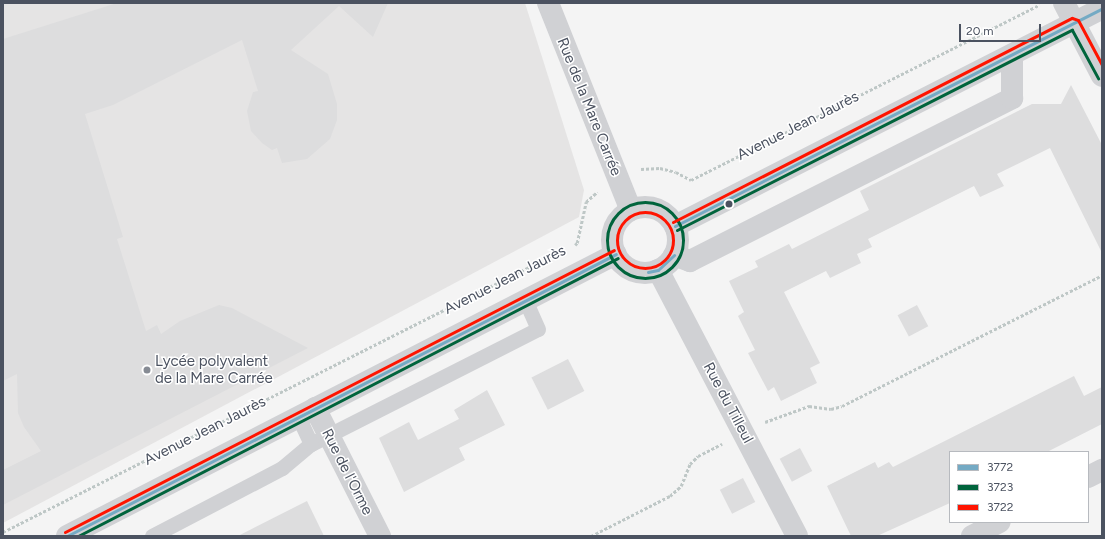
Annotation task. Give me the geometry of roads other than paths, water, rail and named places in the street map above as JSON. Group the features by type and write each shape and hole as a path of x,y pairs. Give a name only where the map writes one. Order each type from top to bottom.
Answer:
{"street":[{"name":"Rue de la Mare Carrée","path":"548,3 631,210"},
{"path":"1064,3 1074,22 1097,54 1102,76"},
{"path":"675,226 1102,8"},
{"path":"674,255 690,261 1012,98 1012,55"},
{"path":"648,207 656,209 667,216 675,226 678,240 674,255 667,264 658,270 638,272 621,262 616,254 613,234 622,216 631,210 648,207"},
{"name":"Avenue Jean Jaurès","path":"67,536 616,254"},
{"name":"Rue du Tilleul","path":"658,270 797,536"},
{"name":"Rue de l'Orme","path":"306,412 320,440 380,536"},
{"path":"1089,476 1102,470"},
{"path":"972,536 998,523"}],"lane":[{"path":"152,536 282,468 320,440 538,329 525,300"}],"place":[{"name":"Lycée polyvalent de la Mare Carrée","path":"147,370"}]}
